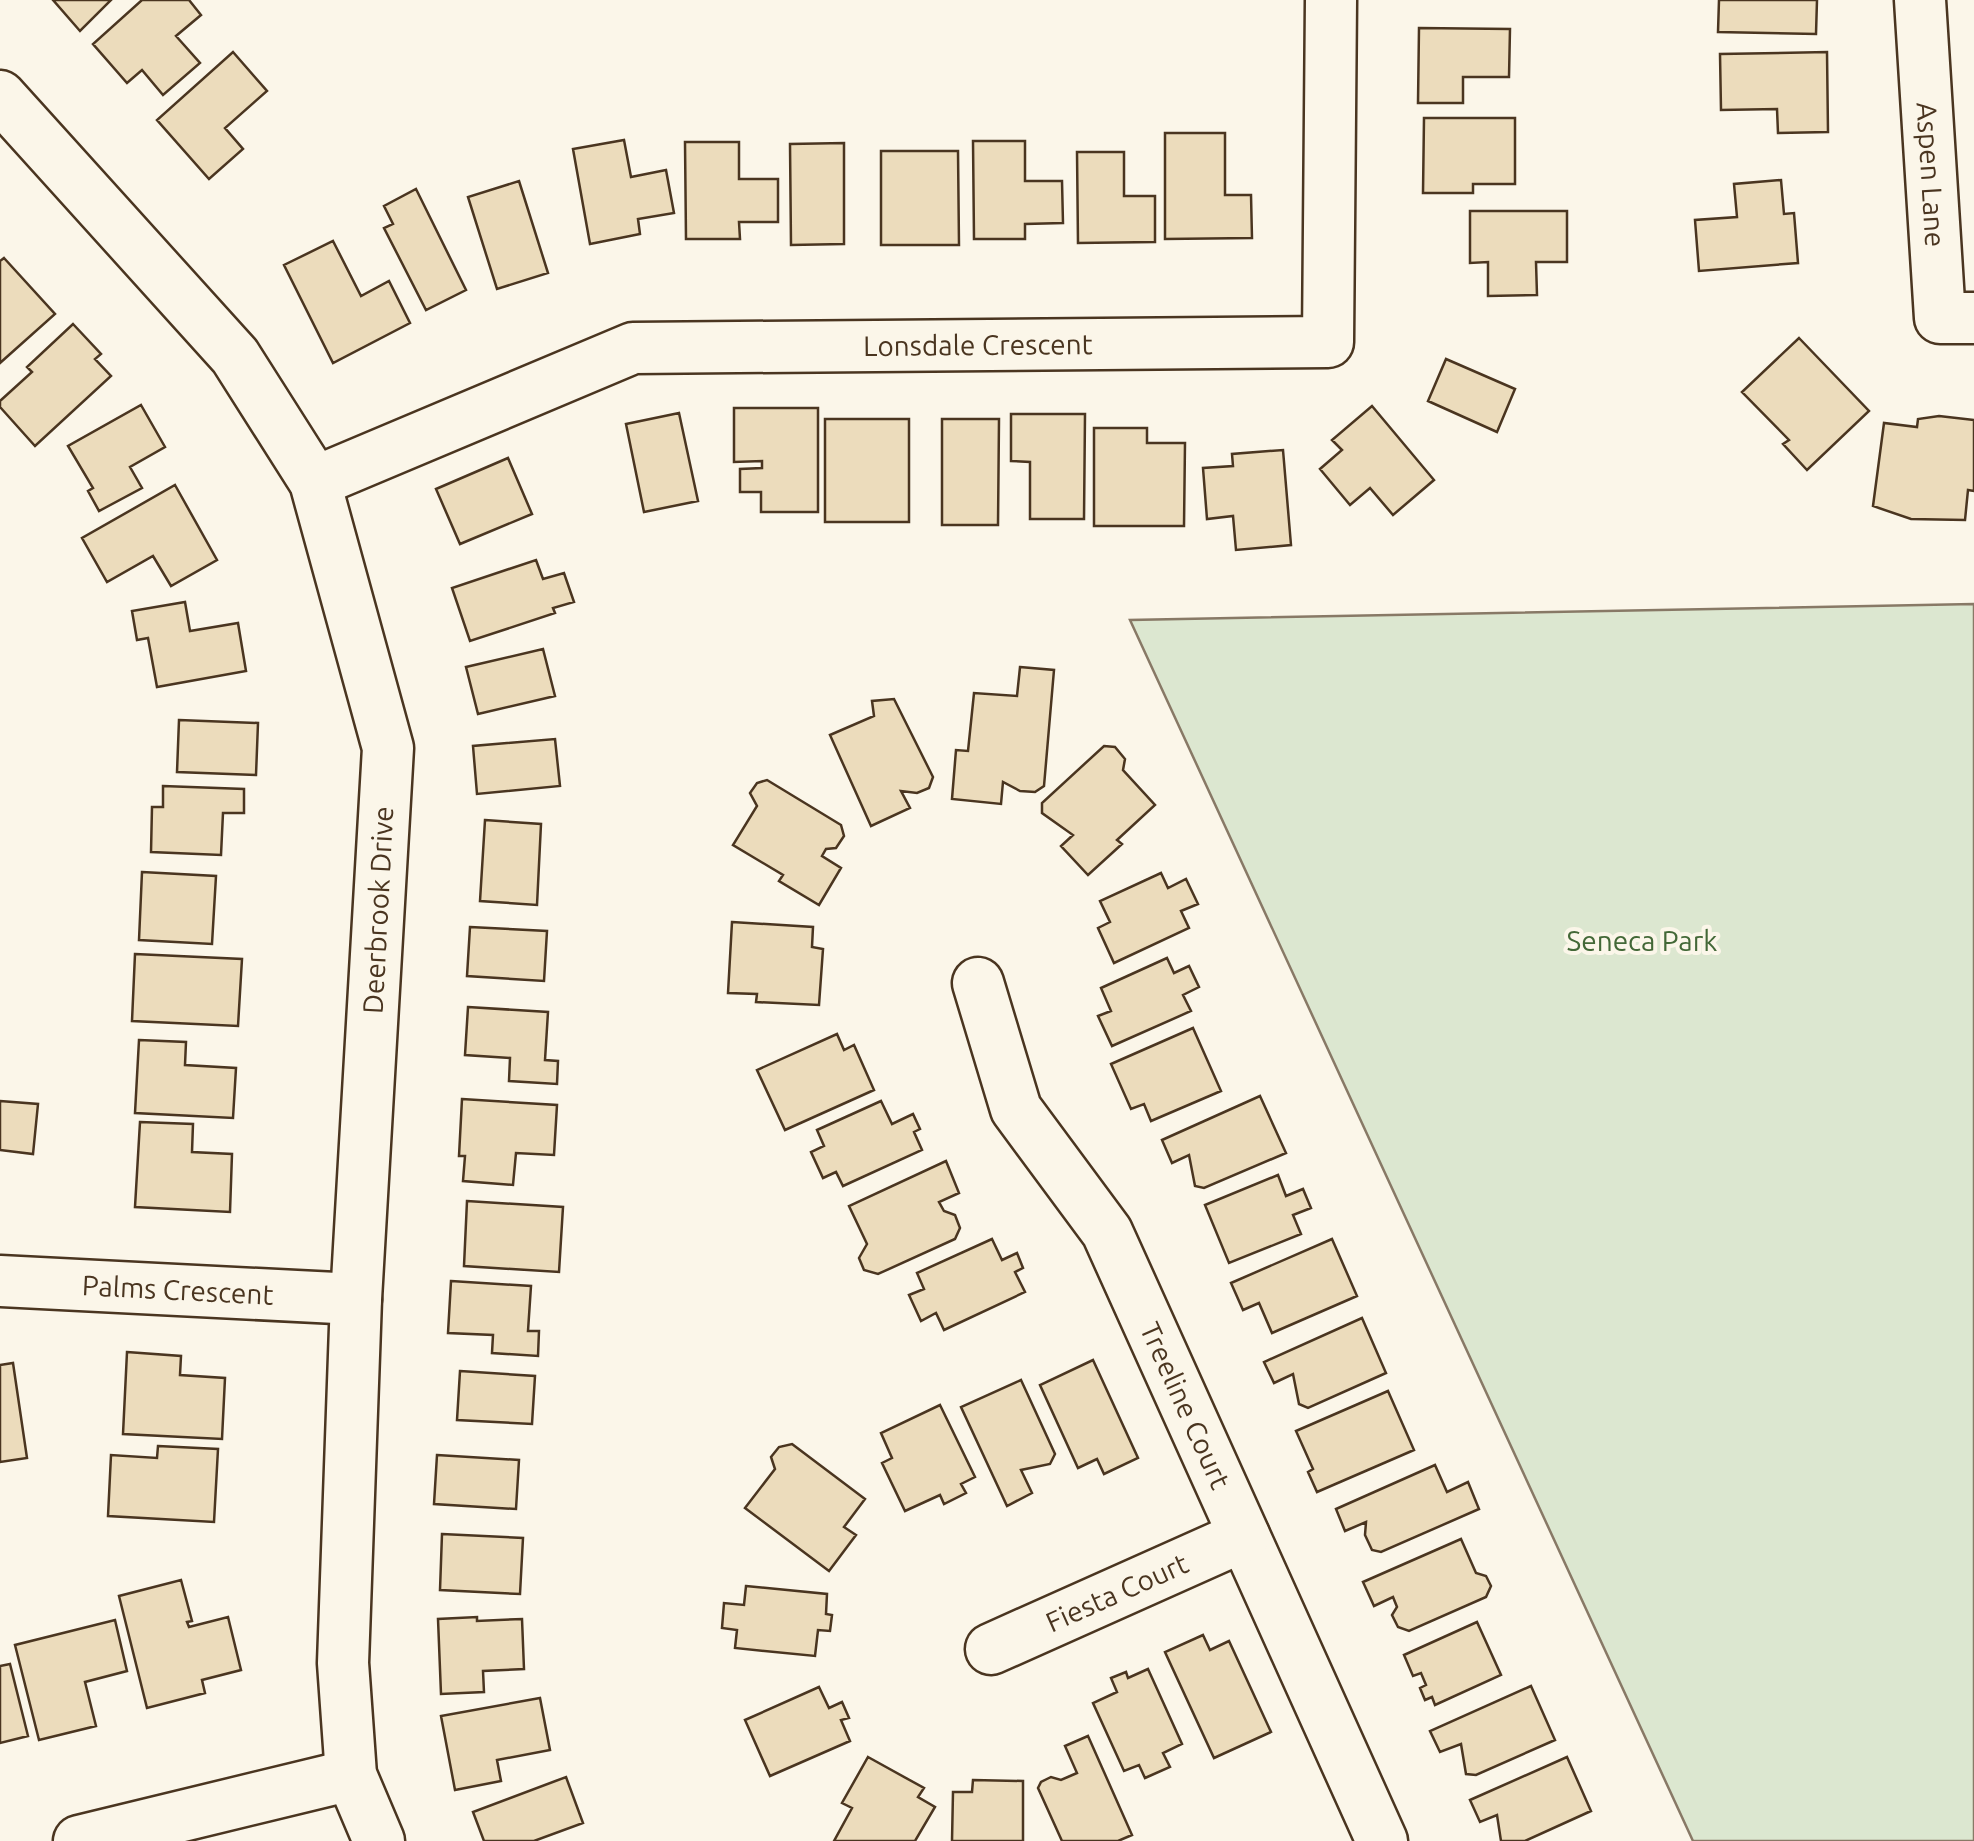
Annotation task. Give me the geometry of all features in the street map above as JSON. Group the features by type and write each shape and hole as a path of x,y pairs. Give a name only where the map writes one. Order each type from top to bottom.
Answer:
{"street":[{"name":"Lonsdale Crescent","path":"315,482 633,348 1328,342 1330,0"},
{"name":"Aspen Lane","path":"1920,0 1940,318 1974,318"},
{"name":"Deerbrook Drive","path":"0,96 235,356 315,482 388,748 356,1299 342,1663 351,1775 379,1841"},
{"name":"Treeline Court","path":"978,983 1016,1109 1107,1232 1382,1841"},
{"name":"Palms Crescent","path":"0,1281 356,1299"},
{"name":"Fiesta Court","path":"991,1649 1244,1536"},
{"path":"79,1841 351,1775"}],"green space":[{"name":"Seneca Park","path":"1974,604 1974,1841 1693,1841 1130,620"}],"building":[{"path":"53,0 111,0 80,31"},
{"path":"142,0 189,0 201,15 176,36 200,63 163,95 142,70 127,83 93,44"},
{"path":"1719,0 1817,0 1816,34 1718,32"},
{"path":"1419,28 1510,29 1509,77 1463,77 1463,103 1418,103"},
{"path":"233,52 267,91 225,128 243,149 209,179 157,120"},
{"path":"1827,52 1828,132 1778,133 1777,109 1721,110 1720,54"},
{"path":"1424,118 1515,118 1515,184 1473,184 1473,193 1423,193"},
{"path":"1165,133 1225,133 1225,195 1251,195 1252,238 1165,239"},
{"path":"624,140 631,177 666,170 674,213 638,219 640,234 590,244 573,149"},
{"path":"973,141 1025,141 1025,181 1062,181 1063,223 1025,224 1025,239 974,239"},
{"path":"685,142 739,142 739,179 778,179 778,222 739,222 740,239 686,239"},
{"path":"844,143 844,244 791,245 790,144"},
{"path":"881,151 958,151 959,245 881,245"},
{"path":"1077,152 1124,152 1124,196 1155,196 1155,242 1078,243"},
{"path":"1781,180 1784,214 1794,213 1798,263 1699,271 1695,220 1737,217 1734,184"},
{"path":"519,181 548,273 497,289 468,197"},
{"path":"416,189 466,290 426,310 384,228 393,224 384,206"},
{"path":"1470,211 1567,211 1567,262 1536,262 1537,295 1488,296 1488,262 1470,263"},
{"path":"333,241 361,296 389,281 410,323 333,363 284,265"},
{"path":"4,258 55,314 0,363 0,261"},
{"path":"73,324 101,354 95,359 111,376 35,446 0,407 0,401 32,372 27,367"},
{"path":"1799,338 1869,411 1807,470 1783,444 1789,440 1742,392"},
{"path":"1446,359 1515,389 1497,432 1428,401"},
{"path":"141,405 165,447 130,467 142,488 99,511 88,491 93,488 68,446"},
{"path":"1372,406 1434,480 1393,515 1370,488 1350,505 1320,469 1342,450 1332,440"},
{"path":"734,408 818,408 818,512 761,512 761,492 740,492 740,469 762,468 762,461 734,462"},
{"path":"679,413 698,501 644,512 626,424"},
{"path":"1011,414 1085,414 1084,519 1030,519 1030,462 1011,461"},
{"path":"1939,416 1974,420 1974,491 1968,490 1965,520 1911,519 1873,506 1884,423 1917,427 1918,419"},
{"path":"825,419 909,419 909,522 825,522"},
{"path":"942,419 999,419 998,525 942,525"},
{"path":"1094,428 1147,428 1147,443 1185,443 1184,526 1094,526"},
{"path":"1283,450 1291,545 1236,550 1233,516 1207,519 1203,468 1233,466 1232,454"},
{"path":"508,458 532,514 460,544 436,489"},
{"path":"175,485 217,560 171,586 153,556 107,582 82,538"},
{"path":"536,560 543,579 564,573 574,602 553,608 555,613 470,641 452,588"},
{"path":"185,602 190,631 238,623 246,671 157,687 148,638 137,640 132,611"},
{"path":"543,649 555,696 478,714 466,667"},
{"path":"1020,667 1054,670 1044,786 1035,792 1020,791 1003,782 1001,804 952,799 956,750 968,751 974,693 1017,696"},
{"path":"894,699 933,777 929,788 917,793 901,791 910,808 871,826 830,735 874,716 872,701"},
{"path":"179,720 258,723 256,775 177,772"},
{"path":"555,739 560,786 477,794 473,746"},
{"path":"1104,746 1115,747 1125,759 1123,770 1155,805 1117,840 1122,844 1088,875 1061,846 1073,835 1042,813 1042,803"},
{"path":"767,780 841,825 844,836 836,848 826,849 822,856 841,868 819,905 779,881 783,875 733,845 757,806 750,793 757,783"},
{"path":"163,786 244,789 244,813 223,813 221,855 151,852 152,807 163,807"},
{"path":"485,820 541,824 537,905 480,901"},
{"path":"142,872 216,876 212,944 139,940"},
{"path":"1161,873 1168,888 1186,879 1198,904 1181,911 1189,928 1114,963 1098,928 1110,922 1100,901"},
{"path":"732,922 813,927 812,947 823,949 819,1005 756,1002 757,994 728,993"},
{"path":"470,927 547,931 544,981 467,976"},
{"path":"135,954 242,959 238,1026 132,1021"},
{"path":"1167,958 1174,973 1189,966 1199,987 1183,995 1191,1011 1112,1046 1098,1016 1111,1011 1101,988"},
{"path":"468,1007 548,1012 545,1060 558,1061 557,1084 509,1081 510,1058 465,1055"},
{"path":"1193,1028 1221,1091 1151,1121 1144,1104 1131,1109 1111,1064"},
{"path":"837,1034 844,1050 854,1045 874,1090 785,1130 757,1070"},
{"path":"139,1040 186,1042 185,1065 236,1068 233,1118 135,1113"},
{"path":"1260,1096 1286,1153 1204,1188 1195,1186 1189,1155 1172,1163 1162,1140"},
{"path":"462,1099 557,1105 554,1155 516,1153 513,1185 463,1181 465,1156 459,1156"},
{"path":"0,1101 38,1104 33,1154 0,1150"},
{"path":"881,1101 892,1124 913,1114 920,1129 914,1132 922,1150 843,1186 836,1172 823,1178 811,1152 824,1146 817,1130"},
{"path":"140,1122 193,1124 192,1152 232,1154 230,1212 135,1207"},
{"path":"946,1161 959,1193 939,1202 944,1211 955,1215 960,1228 955,1239 878,1274 864,1270 859,1258 867,1244 849,1206"},
{"path":"1278,1175 1286,1196 1303,1189 1311,1208 1293,1215 1301,1234 1229,1263 1205,1205"},
{"path":"467,1201 563,1207 559,1272 464,1266"},
{"path":"992,1239 1002,1260 1017,1253 1023,1268 1015,1272 1025,1292 944,1330 936,1313 921,1321 909,1295 924,1289 917,1273"},
{"path":"1332,1239 1357,1296 1272,1333 1259,1303 1243,1310 1231,1283"},
{"path":"451,1281 531,1286 528,1331 539,1331 538,1356 492,1353 493,1335 448,1333"},
{"path":"1362,1318 1386,1373 1308,1408 1299,1404 1293,1374 1274,1383 1264,1362"},
{"path":"127,1352 181,1356 180,1375 225,1378 222,1439 123,1434"},
{"path":"1093,1360 1138,1458 1104,1474 1097,1459 1078,1468 1040,1385"},
{"path":"13,1363 27,1458 0,1462 0,1365"},
{"path":"460,1371 535,1376 532,1424 457,1420"},
{"path":"1021,1380 1055,1454 1050,1464 1021,1470 1032,1493 1007,1506 961,1407"},
{"path":"1388,1391 1414,1450 1317,1492 1308,1472 1313,1469 1296,1431"},
{"path":"940,1405 975,1477 961,1484 966,1493 944,1504 940,1495 905,1511 882,1463 892,1458 881,1433"},
{"path":"792,1444 865,1499 844,1527 856,1535 829,1571 745,1508 775,1469 771,1457 779,1447"},
{"path":"158,1446 218,1449 214,1522 108,1516 111,1455 157,1458"},
{"path":"437,1455 519,1460 516,1509 434,1504"},
{"path":"1435,1465 1447,1492 1468,1482 1479,1509 1381,1552 1372,1550 1365,1535 1366,1522 1345,1531 1336,1509"},
{"path":"442,1534 523,1538 520,1594 440,1590"},
{"path":"1461,1539 1476,1573 1486,1576 1491,1586 1486,1597 1409,1631 1398,1627 1392,1615 1397,1607 1393,1597 1374,1606 1363,1582"},
{"path":"181,1580 192,1621 187,1622 189,1627 228,1617 241,1670 202,1680 205,1693 147,1708 119,1596"},
{"path":"746,1586 827,1594 826,1614 832,1615 830,1631 818,1630 815,1656 735,1648 737,1630 722,1628 724,1603 744,1605"},
{"path":"477,1617 477,1621 522,1619 524,1669 483,1671 484,1692 441,1694 438,1619"},
{"path":"115,1620 127,1671 85,1682 96,1726 39,1740 15,1645"},
{"path":"1477,1622 1501,1675 1435,1705 1432,1697 1425,1700 1420,1688 1426,1685 1421,1673 1413,1676 1404,1655"},
{"path":"1203,1635 1210,1650 1229,1641 1271,1732 1214,1758 1165,1652"},
{"path":"10,1664 28,1736 0,1743 0,1666"},
{"path":"1148,1669 1182,1744 1163,1753 1170,1767 1145,1778 1139,1765 1124,1771 1093,1703 1117,1692 1111,1678 1126,1672 1128,1678"},
{"path":"1531,1686 1555,1740 1476,1775 1466,1774 1461,1744 1440,1752 1430,1731"},
{"path":"819,1687 829,1708 842,1702 849,1718 841,1720 850,1741 770,1776 745,1720"},
{"path":"540,1698 550,1750 497,1760 501,1781 455,1790 441,1716"},
{"path":"1088,1736 1132,1835 1118,1841 1062,1841 1038,1788 1051,1777 1061,1780 1077,1773 1065,1746"},
{"path":"868,1757 924,1788 918,1797 935,1807 915,1841 834,1841 852,1808 842,1803"},
{"path":"1567,1757 1591,1811 1525,1841 1501,1841 1497,1815 1480,1822 1470,1800"},
{"path":"566,1777 583,1823 534,1841 484,1841 473,1812"},
{"path":"973,1780 1023,1781 1023,1841 952,1841 953,1792 972,1792"}]}
